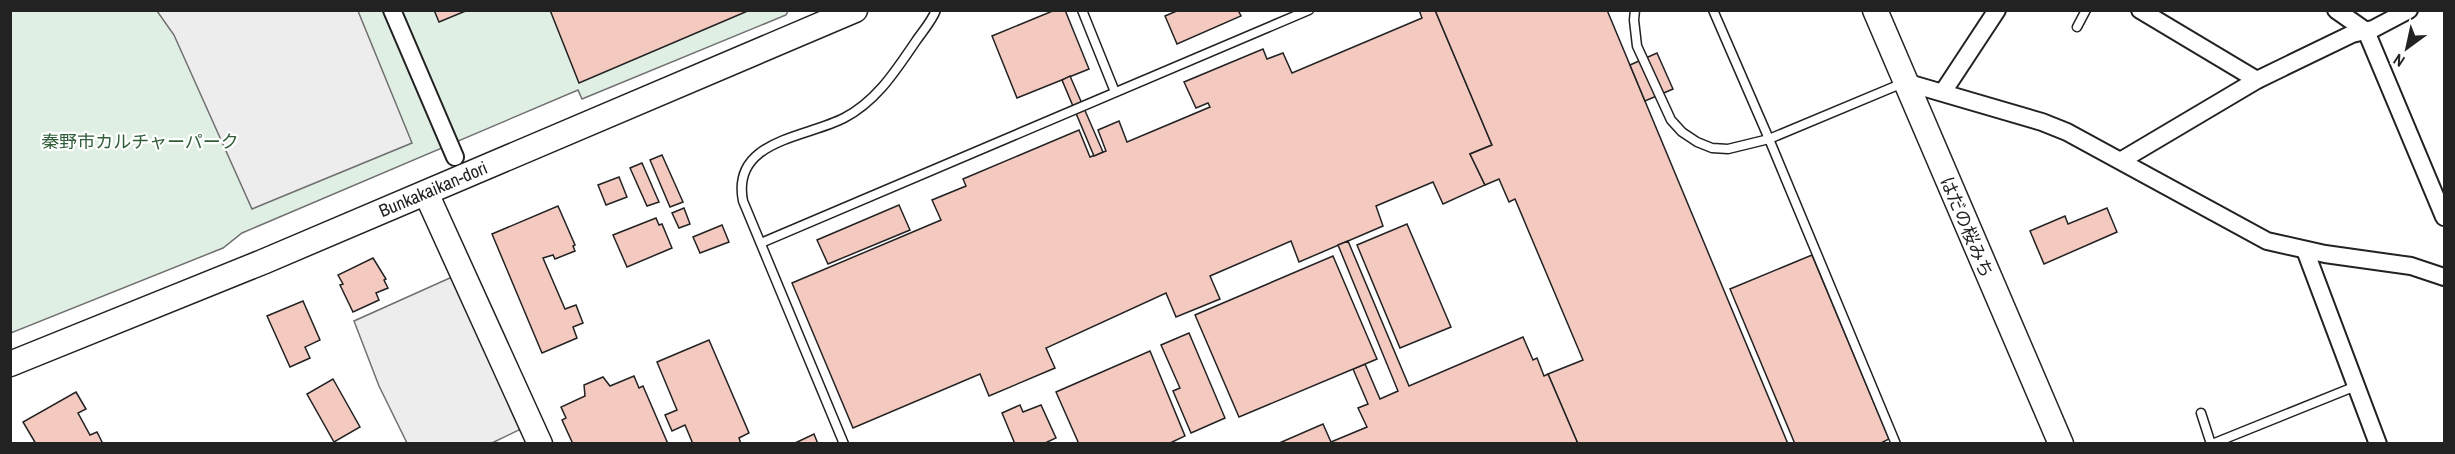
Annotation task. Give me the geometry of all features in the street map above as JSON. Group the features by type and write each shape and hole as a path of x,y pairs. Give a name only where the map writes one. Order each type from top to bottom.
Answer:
{"street":[{"path":"392,10 455,157"},
{"name":"はだの桜みち","path":"1875,10 2061,444"},
{"path":"1943,92 1985,18 1996,10"},
{"path":"2336,10 2366,31 2445,217"},
{"path":"2122,160 2257,80 2352,34 2366,31 2409,10"},
{"path":"2151,13 2257,80"},
{"name":"Bunkakaikan-dori","path":"10,364 426,192 838,14"},
{"path":"1905,82 2042,122 2122,160 2267,241 2305,250 2411,266 2445,277"},
{"path":"426,192 540,444"},
{"path":"2305,250 2378,444"}],"lane":[{"path":"844,444 741,194 740,186 747,165 765,148 844,118 867,103 886,85 936,10"},
{"path":"1082,10 1115,92"},
{"path":"761,243 1309,10"},
{"path":"1635,10 1637,45 1671,120 1682,132 1705,145 1728,149 1769,139 1905,82"},
{"path":"1713,10 1769,139 1894,443"},
{"path":"2076,27 2086,10"},
{"path":"2200,413 2212,444 2356,387"}],"green space":[{"name":"秦野市カルチャーパーク","path":"11,11 788,11 786,15 582,99 578,90 242,233 223,248 11,333"}],"shaded area":[{"path":"157,11 358,11 412,143 252,209 174,35"},
{"path":"452,277 525,427 492,443 407,443 379,386 354,321"}],"building":[{"path":"434,10 468,10 439,22"},
{"path":"550,10 750,10 579,83"},
{"path":"1055,10 1065,10 1089,69 1017,98 992,36"},
{"path":"1179,10 1238,10 1241,16 1177,44 1165,16"},
{"path":"1419,10 1435,10 1492,145 1470,154 1485,185 1443,204 1433,182 1376,206 1383,226 1299,262 1291,241 1210,276 1220,299 1176,317 1166,293 1046,348 1055,368 989,396 980,374 853,428 792,283 941,220 932,200 966,186 963,179 1079,130 1090,157 1106,151 1098,130 1119,121 1127,142 1210,107 1208,103 1196,108 1184,82 1263,49 1267,59 1283,53 1292,73 1422,18"},
{"path":"1435,10 1607,10 1788,444 1578,444 1548,374 1583,360 1515,199 1509,202 1499,179 1485,185 1470,154 1492,145"},
{"path":"1657,53 1673,89 1645,101 1630,65"},
{"path":"1070,76 1103,152 1094,156 1062,80"},
{"path":"662,155 683,202 670,207 650,160"},
{"path":"642,163 659,202 647,206 630,168"},
{"path":"619,177 627,197 606,205 598,185"},
{"path":"899,205 910,230 828,264 817,240"},
{"path":"558,206 575,245 573,246 575,251 555,259 553,255 543,258 565,309 576,305 583,323 573,327 577,338 542,353 492,234"},
{"path":"684,208 690,224 679,228 672,213"},
{"path":"2107,208 2117,232 2044,264 2030,231 2065,216 2068,224"},
{"path":"656,218 659,225 662,224 672,248 627,267 613,235"},
{"path":"1407,224 1451,327 1400,348 1357,245"},
{"path":"722,225 729,242 700,253 693,237"},
{"path":"1348,241 1409,386 1523,337 1533,360 1537,358 1544,376 1548,374 1578,444 1277,444 1323,424 1331,442 1367,427 1358,408 1368,404 1353,369 1365,364 1380,399 1398,391 1338,245"},
{"path":"1812,255 1889,439 1879,444 1795,444 1730,289"},
{"path":"1333,256 1377,359 1239,417 1195,315"},
{"path":"373,258 386,279 384,280 388,288 376,293 379,300 353,312 340,285 343,284 338,275"},
{"path":"303,301 320,340 305,347 310,358 290,367 267,316"},
{"path":"1189,333 1225,418 1191,433 1173,391 1180,388 1161,345"},
{"path":"709,340 749,433 739,438 741,444 693,444 685,425 672,431 665,415 677,410 657,362"},
{"path":"1150,351 1185,436 1168,444 1079,444 1056,392"},
{"path":"634,376 639,388 643,386 668,444 573,444 562,420 566,418 561,407 585,396 584,385 603,377 610,386"},
{"path":"333,379 360,427 334,442 307,394"},
{"path":"76,392 86,409 78,413 90,435 97,432 103,444 36,444 23,422"},
{"path":"1020,405 1023,412 1041,405 1056,438 1043,444 1015,444 1002,413"},
{"path":"814,434 818,444 793,444"}]}
